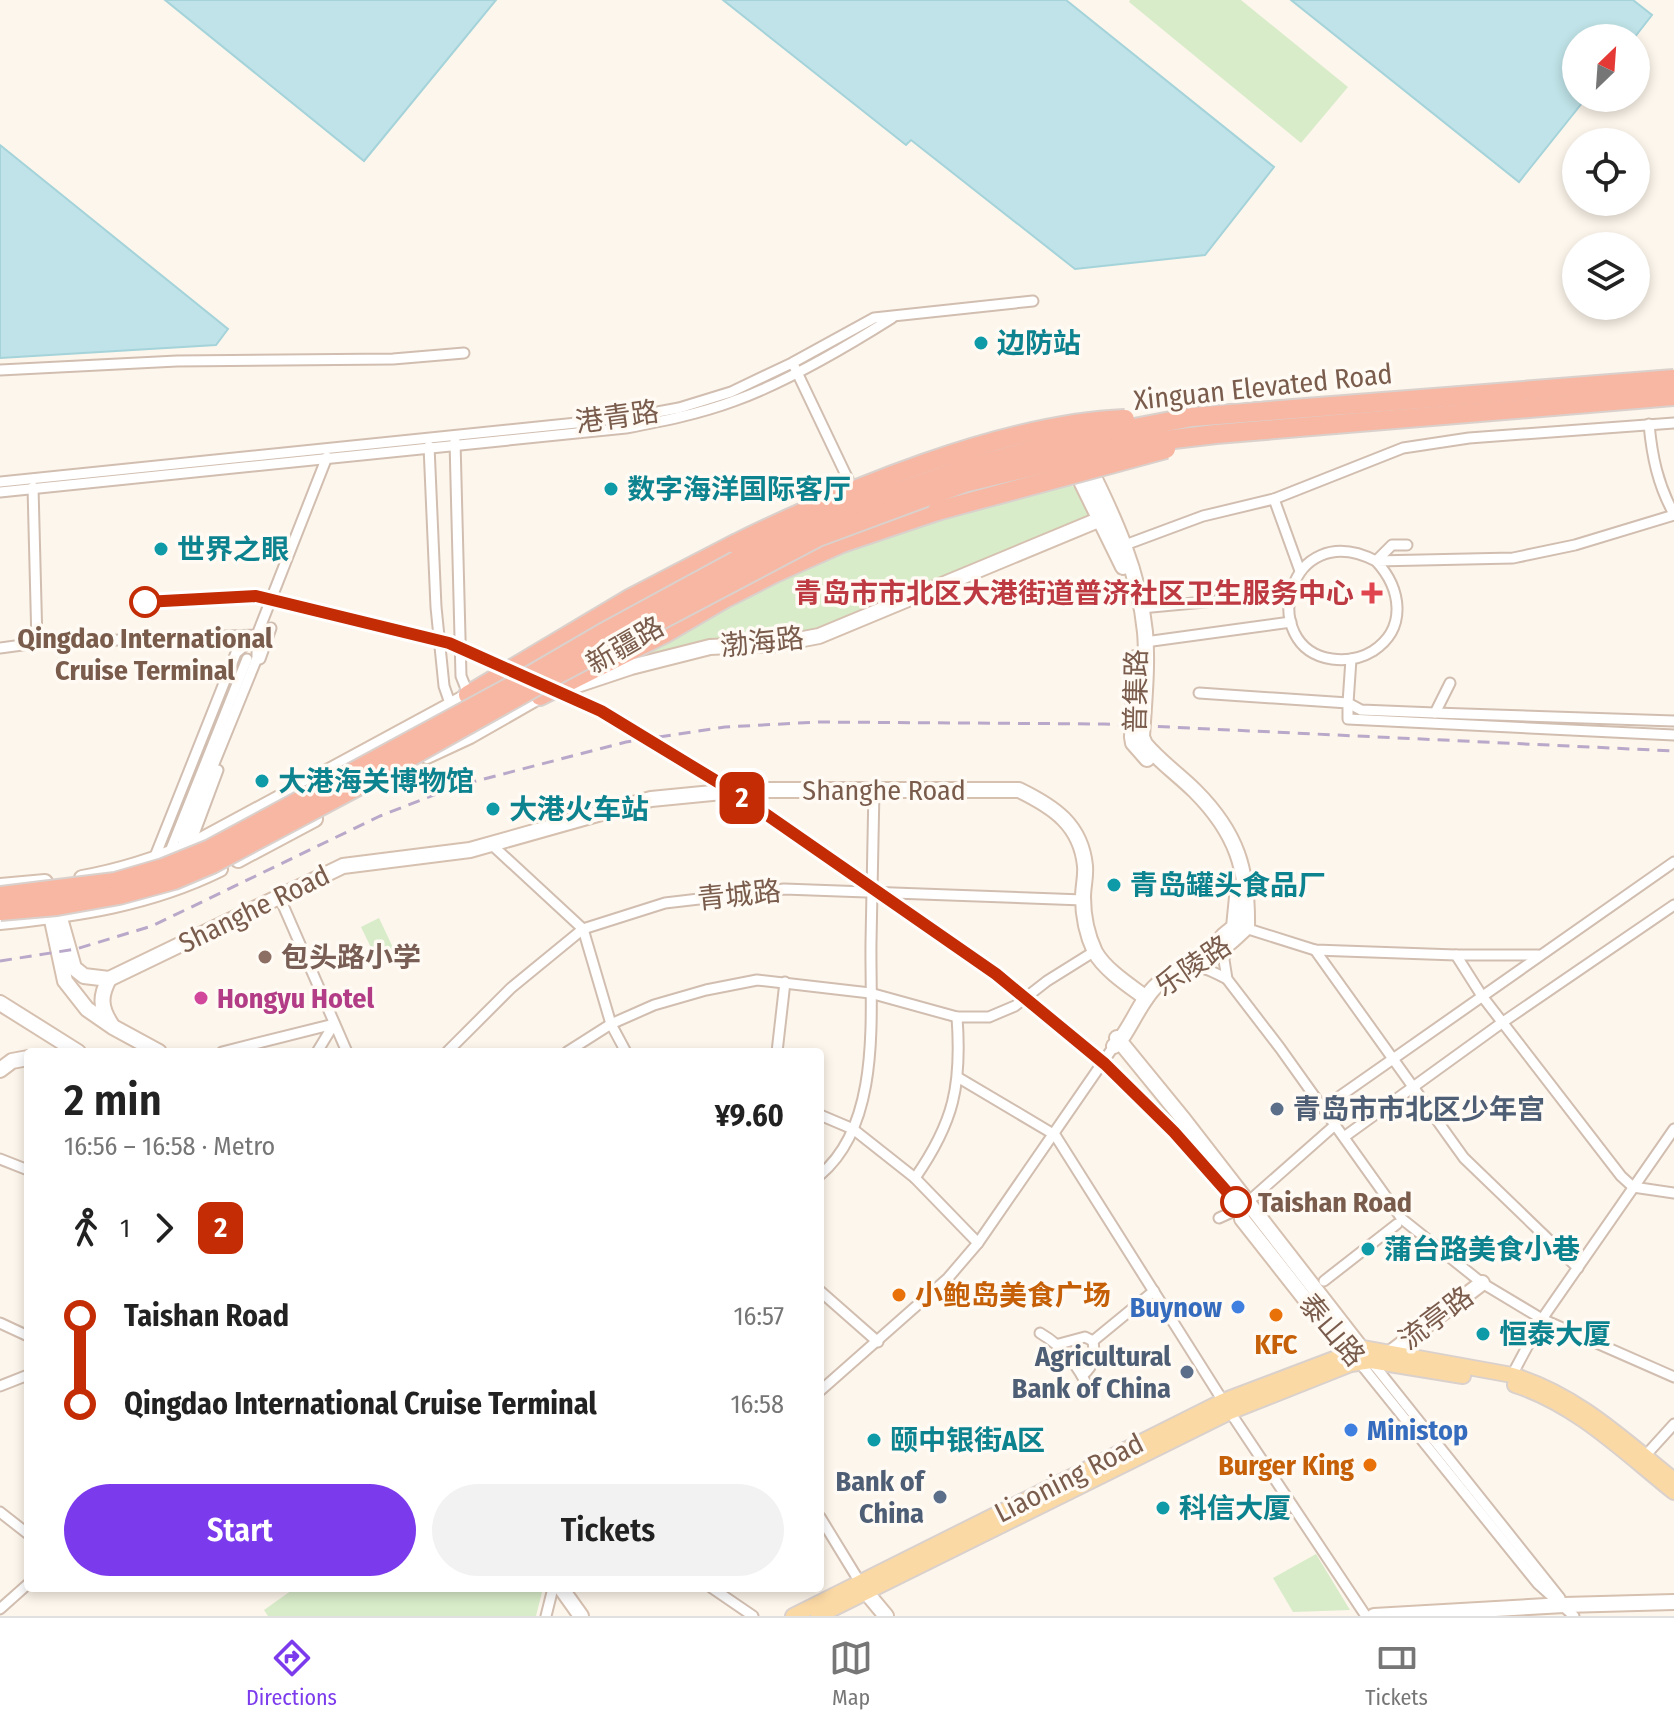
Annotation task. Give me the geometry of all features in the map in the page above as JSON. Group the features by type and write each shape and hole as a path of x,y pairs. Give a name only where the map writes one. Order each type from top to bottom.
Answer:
{"highway":[{"name":"Xinguan Elevated Road","path":"0,896 115,882 163,868 210,849 743,557 849,509 968,467 1071,440 1192,417 1674,379"},
{"name":"Xinguan Elevated Road","path":"0,911 57,906 119,895 174,880 212,864 573,666 818,537 964,483 1123,445 1216,434 1674,396"},
{"path":"468,695 631,598 735,544 863,487 922,465 1039,431 1111,420 1192,417"},
{"path":"540,696 664,634 775,573 842,543 984,496 1079,474 1216,434"}],"main road":[{"path":"1361,1356 1390,1353 1536,1382 1568,1398 1674,1480"},
{"path":"1361,1356 1508,1383 1530,1390 1592,1426 1674,1492"},
{"name":"Liaoning Road","path":"818,1616 864,1588 1226,1406 1361,1356"},
{"name":"Liaoning Road","path":"793,1616 864,1588"}],"street":[{"name":"港青路","path":"33,484 326,459 625,418 679,408 794,368 874,318 1033,301"},
{"path":"0,370 177,361 393,359 464,353"},
{"path":"794,368 857,497"},
{"path":"1125,545 1203,516 1274,499 1403,448 1469,438 1674,423"},
{"path":"1376,561 1513,558 1575,545 1674,514 1663,495 1653,461 1649,424"},
{"name":"新疆路","path":"0,886 116,872 188,846 449,705 558,651 737,550 857,497 994,448 1064,431 1080,465 1027,475 943,498 826,539 625,643 470,736 414,762 281,838 194,882 140,901 0,922"},
{"path":"455,441 461,676 468,695 490,724"},
{"name":"港青路","path":"33,484 330,449 429,444"},
{"path":"429,444 436,607 449,705 470,736"},
{"path":"271,628 188,846 183,840 257,658 257,635 330,449"},
{"path":"1080,465 1106,517"},
{"path":"0,482 33,484"},
{"path":"0,492 33,484"},
{"path":"33,484 37,643"},
{"path":"1274,499 1300,571"},
{"name":"普集路","path":"1106,517 1125,545 1141,608 1145,642 1142,737 1145,744 1195,791 1228,835 1240,857 1245,875 1241,927"},
{"name":"普集路","path":"1106,517 1132,601 1137,633 1131,722 1133,743 1206,815 1232,857 1241,927"},
{"name":"渤海路","path":"540,696 631,667 710,647 777,644 819,636 1106,517"},
{"path":"1376,561 1392,545 1407,545"},
{"path":"1340,550 1359,553 1376,561 1389,575 1397,593 1398,612 1392,631 1380,646 1364,656 1351,659 1327,658 1309,649 1296,635 1291,622 1289,594 1300,571 1321,555 1340,550"},
{"path":"1141,608 1289,594"},
{"path":"1145,642 1291,622"},
{"path":"0,648 37,643 257,635"},
{"path":"153,861 236,653 257,635"},
{"path":"169,854 247,659"},
{"path":"1351,659 1348,719 1674,735"},
{"path":"1435,713 1450,683"},
{"path":"1199,693 1348,703 1361,710 1674,721"},
{"path":"824,1172 853,1129 866,1086 871,1035 874,789"},
{"name":"Shanghe Road","path":"109,979 343,866 470,850 651,799 743,790 1019,790 1050,806 1077,835 1085,867 1085,925 1095,951"},
{"path":"490,843 583,929 611,1024 624,1048"},
{"path":"1323,1108 1674,862"},
{"path":"49,882 65,981 87,1009 152,1048"},
{"name":"青城路","path":"451,1048 511,988 583,929 665,903 784,889 1083,900"},
{"path":"279,896 345,1048"},
{"path":"1344,1137 1503,1022 1674,905"},
{"path":"55,916 74,968 84,976 109,979 101,1002 113,1027"},
{"path":"1130,1007 1156,978 1241,927 1315,950 1538,955"},
{"name":"乐陵路","path":"1117,1042 1145,993 1228,944 1241,927"},
{"path":"1228,944 1224,960 1227,979 1402,1219 1482,1283 1542,1319 1674,1377"},
{"path":"1315,950 1475,1170 1578,1268"},
{"path":"1095,951 1145,993"},
{"path":"1095,951 1102,962 1145,993"},
{"path":"573,1048 611,1024 654,1005 757,980 870,993 957,1017 989,1017 1015,1006 1047,981 1095,951"},
{"path":"1456,955 1482,996 1621,1176 1633,1187 1674,1193"},
{"path":"1178,971 1195,967 1227,979"},
{"path":"824,1388 948,1278 978,1243 1117,1042 1132,999 1124,980"},
{"path":"775,1048 785,982"},
{"path":"0,1003 72,1048"},
{"path":"915,1178 933,1151 950,1115 959,1078 957,1017"},
{"path":"238,1048 334,1024"},
{"path":"319,1048 334,1024"},
{"path":"1117,1042 1361,1356"},
{"path":"0,1070 12,1061 24,1059"},
{"path":"959,1078 1055,1135 1226,1406 1366,1616"},
{"path":"824,1117 853,1129 915,1178 978,1243"},
{"path":"1219,1218 1244,1205 1335,1125"},
{"path":"1512,1375 1542,1319 1674,1129"},
{"path":"0,1159 24,1168"},
{"path":"1324,1281 1397,1224"},
{"name":"流亭路","path":"1390,1353 1482,1283"},
{"path":"1093,1341 1154,1291"},
{"path":"824,1295 878,1342"},
{"path":"0,1323 24,1334"},
{"path":"1040,1333 1059,1344 1083,1375 1090,1391"},
{"path":"1059,1344 1085,1337 1093,1341"},
{"path":"1083,1375 1092,1367 1095,1358 1093,1341"},
{"name":"泰山路","path":"1361,1356 1538,1584 1569,1610"},
{"path":"0,1386 24,1377"},
{"path":"1645,1456 1674,1424"},
{"path":"0,1512 24,1531"},
{"path":"824,1523 864,1588 886,1616"},
{"path":"0,1609 24,1588"},
{"path":"546,1616 552,1592"},
{"path":"564,1592 581,1616"},
{"path":"718,1592 753,1616"},
{"path":"1374,1616 1569,1610 1674,1602"}],"green space":[{"path":"1130,0 1241,0 1348,87 1301,143"},
{"path":"1065,482 1074,487 1083,499 1090,513 1088,521 830,628 621,666 697,622 835,551"},
{"path":"379,918 396,954 378,962 361,927"},
{"path":"1316,1554 1350,1610 1293,1612 1273,1578"},
{"path":"289,1592 542,1592 536,1616 268,1616 264,1610"}],"water":[{"path":"165,0 496,0 364,161"},
{"path":"723,0 1066,0 1274,167 1205,255 1075,269 911,140 906,145"},
{"path":"1291,0 1633,0 1652,15 1645,24 1562,24 1562,112 1575,112 1519,182"},
{"path":"0,145 228,329 216,345 0,358"}],"railway":[{"path":"0,961 76,949 152,926 380,816 457,786 626,742 725,727 819,722 1104,724 1674,751"}],"metro line":[{"name":"2","path":"145,602 256,596 449,643 601,711 731,790 996,974 1105,1064 1174,1132 1236,1202"}],"place":[{"name":"边防站","path":"981,343"},
{"name":"数字海洋国际客厅","path":"611,489"},
{"name":"世界之眼","path":"161,549"},
{"name":"青岛市市北区大港街道普济社区卫生服务中心","path":"1372,593"},
{"name":"Qingdao International Cruise Terminal","path":"145,602"},
{"name":"大港海关博物馆","path":"262,781"},
{"name":"大港火车站","path":"493,809"},
{"name":"青岛罐头食品厂","path":"1114,885"},
{"name":"包头路小学","path":"265,957"},
{"name":"Hongyu Hotel","path":"201,998"},
{"name":"青岛市市北区少年宫","path":"1277,1109"},
{"name":"Taishan Road","path":"1236,1202"},
{"name":"蒲台路美食小巷","path":"1368,1249"},
{"name":"小鲍岛美食广场","path":"899,1295"},
{"name":"Buynow","path":"1238,1307"},
{"name":"KFC","path":"1276,1315"},
{"name":"恒泰大厦","path":"1483,1334"},
{"name":"Agricultural Bank of China","path":"1187,1372"},
{"name":"Ministop","path":"1351,1430"},
{"name":"颐中银街A区","path":"874,1440"},
{"name":"Burger King","path":"1370,1465"},
{"name":"Bank of China","path":"940,1497"},
{"name":"科信大厦","path":"1163,1508"}]}
